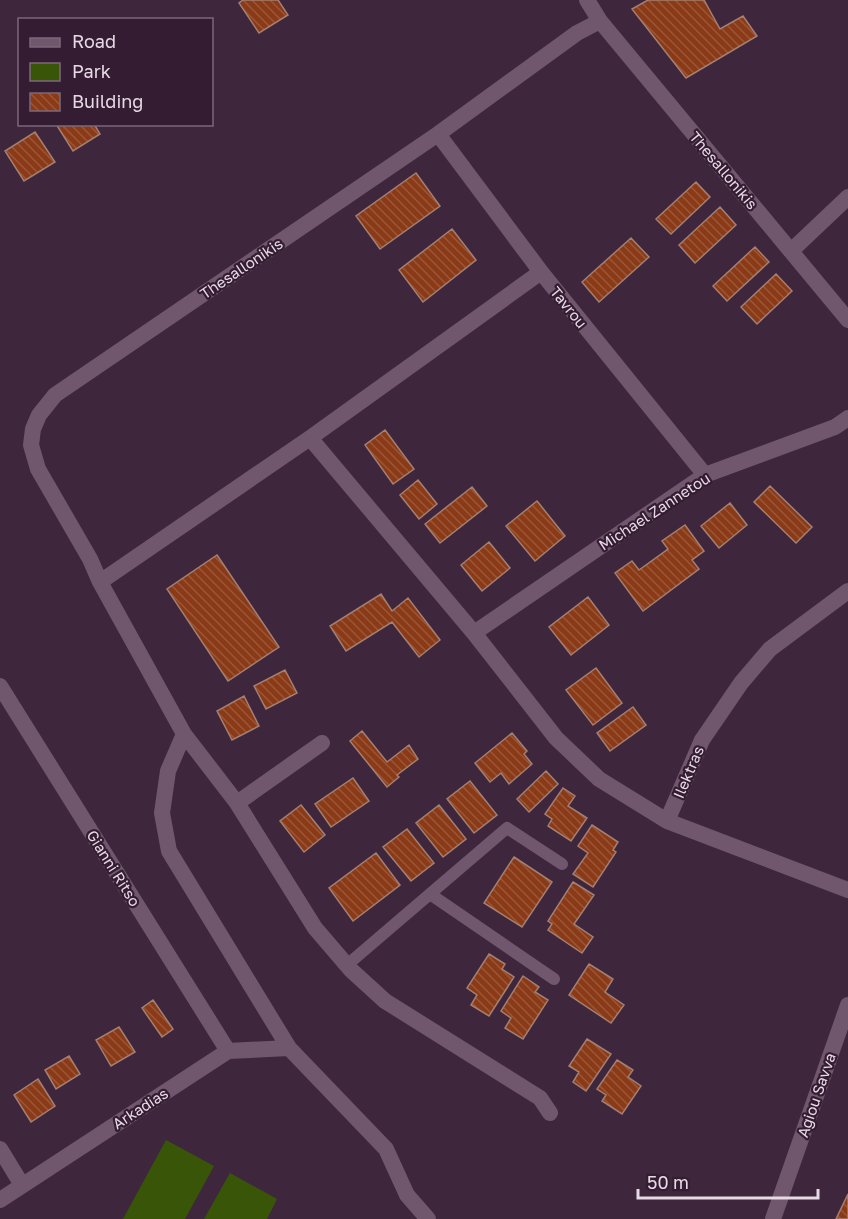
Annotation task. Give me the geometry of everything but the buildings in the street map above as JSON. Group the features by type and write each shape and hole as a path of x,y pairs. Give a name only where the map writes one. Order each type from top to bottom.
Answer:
{"street":[{"name":"Thesallonikis","path":"587,0 600,21 848,320"},
{"name":"Thesallonikis","path":"550,1113 540,1098 385,1000 347,965 315,928 237,803 184,734 100,582 90,559 38,469 31,445 33,429 39,415 56,395 438,134 577,33 600,21"},
{"name":"Tavrou","path":"438,134 541,272 705,475"},
{"path":"791,251 848,197"},
{"path":"100,582 310,438 541,272"},
{"name":"Michael Zannetou","path":"474,633 705,475 835,427 848,418"},
{"path":"310,438 474,633 556,738 599,779 667,821 848,890"},
{"name":"Ilektras","path":"667,821 702,740 741,683 770,649 848,591"},
{"name":"Gianni Ritso","path":"0,686 228,1051"},
{"path":"184,734 168,771 162,813 169,851 289,1048 386,1149 407,1195 428,1219"},
{"path":"237,803 322,743"},
{"name":"Agiou Savva","path":"773,1219 848,1005"},
{"path":"228,1051 289,1048"},
{"name":"Arkadias","path":"0,1200 228,1051"},
{"path":"0,1149 22,1185"}],"lane":[{"path":"347,965 507,828 562,864"},
{"path":"430,894 554,979"}],"green space":[{"path":"166,1140 214,1166 185,1219 123,1219"},
{"path":"230,1173 277,1199 267,1219 204,1219"}]}
